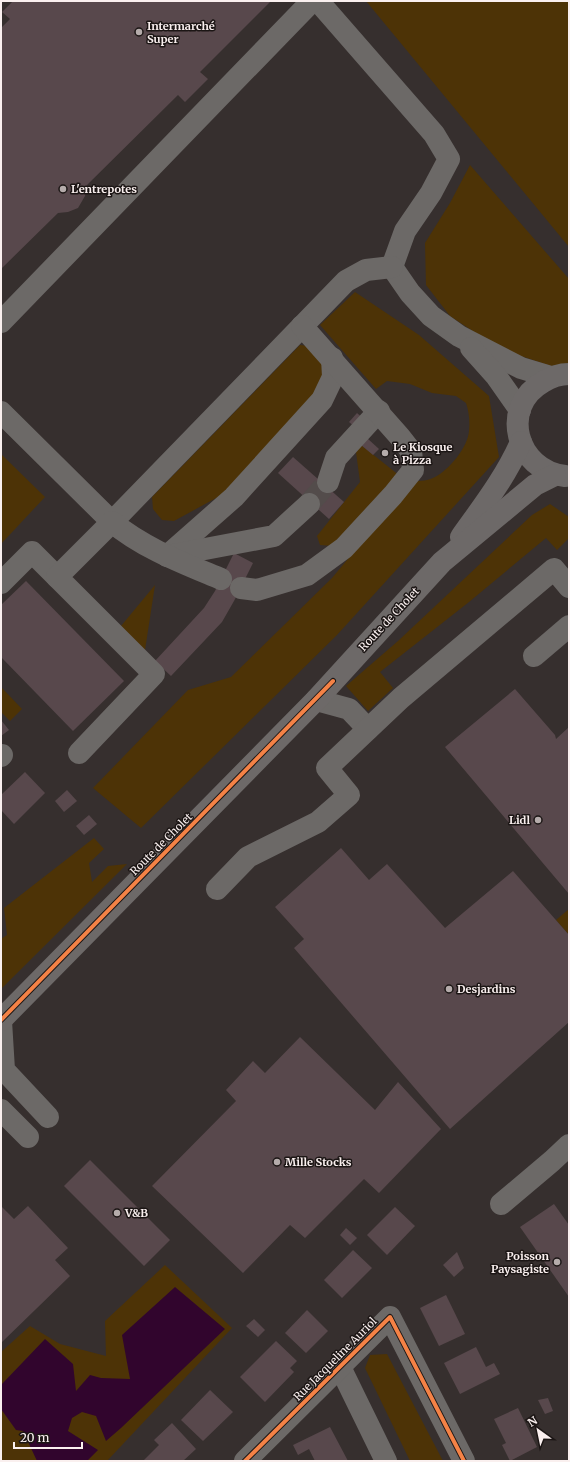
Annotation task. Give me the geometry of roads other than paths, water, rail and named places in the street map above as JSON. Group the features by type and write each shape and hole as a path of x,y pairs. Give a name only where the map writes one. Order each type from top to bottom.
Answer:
{"main road":[{"path":"560,376 538,385 527,396 520,410 518,432 526,453 534,462 543,470 562,476"},
{"name":"Route de Cholet","path":"1,1020 316,700 442,562 492,495 511,464 521,442"},
{"name":"Route de Cholet","path":"442,562 535,485 562,476"}],"street":[{"path":"1,322 312,1"},
{"path":"318,1 434,134 449,159 431,193 405,231 392,267"},
{"path":"57,577 346,280 366,270 392,267"},
{"path":"392,267 410,293 431,316 459,336 521,368 560,376"},
{"path":"241,588 257,590 307,575 344,548 413,470 411,451 379,411 302,326"},
{"path":"459,336 496,376 520,410"},
{"path":"167,556 234,497 322,400 333,377 332,358"},
{"path":"328,482 336,458 379,411"},
{"path":"1,412 124,533 167,556 221,579"},
{"path":"167,556 274,536 309,504"},
{"path":"1,583 32,552 154,674 79,753"},
{"path":"217,889 248,857 318,822 349,795 327,768 402,698 554,569 569,587"},
{"path":"534,656 569,626"},
{"path":"316,700 348,709 368,729"},
{"path":"1,1020 4,1070 48,1117"},
{"path":"1,1110 28,1137"},
{"path":"502,1204 569,1145"},
{"name":"Rue Jacqueline Auriol","path":"245,1461 390,1317 464,1461"},
{"name":"Rue Jacqueline Auriol","path":"340,1367 386,1461"}],"tunnel":[{"path":"309,504 328,482"}],"place":[{"name":"Intermarché Super","path":"139,32"},
{"name":"L'entrepotes","path":"63,189"},
{"name":"Le Kiosque à Pizza","path":"385,453"},
{"name":"Lidl","path":"538,820"},
{"name":"Desjardins","path":"449,989"},
{"name":"Mille Stocks","path":"277,1162"},
{"name":"V&B","path":"117,1213"},
{"name":"Poisson Paysagiste","path":"557,1262"}]}
